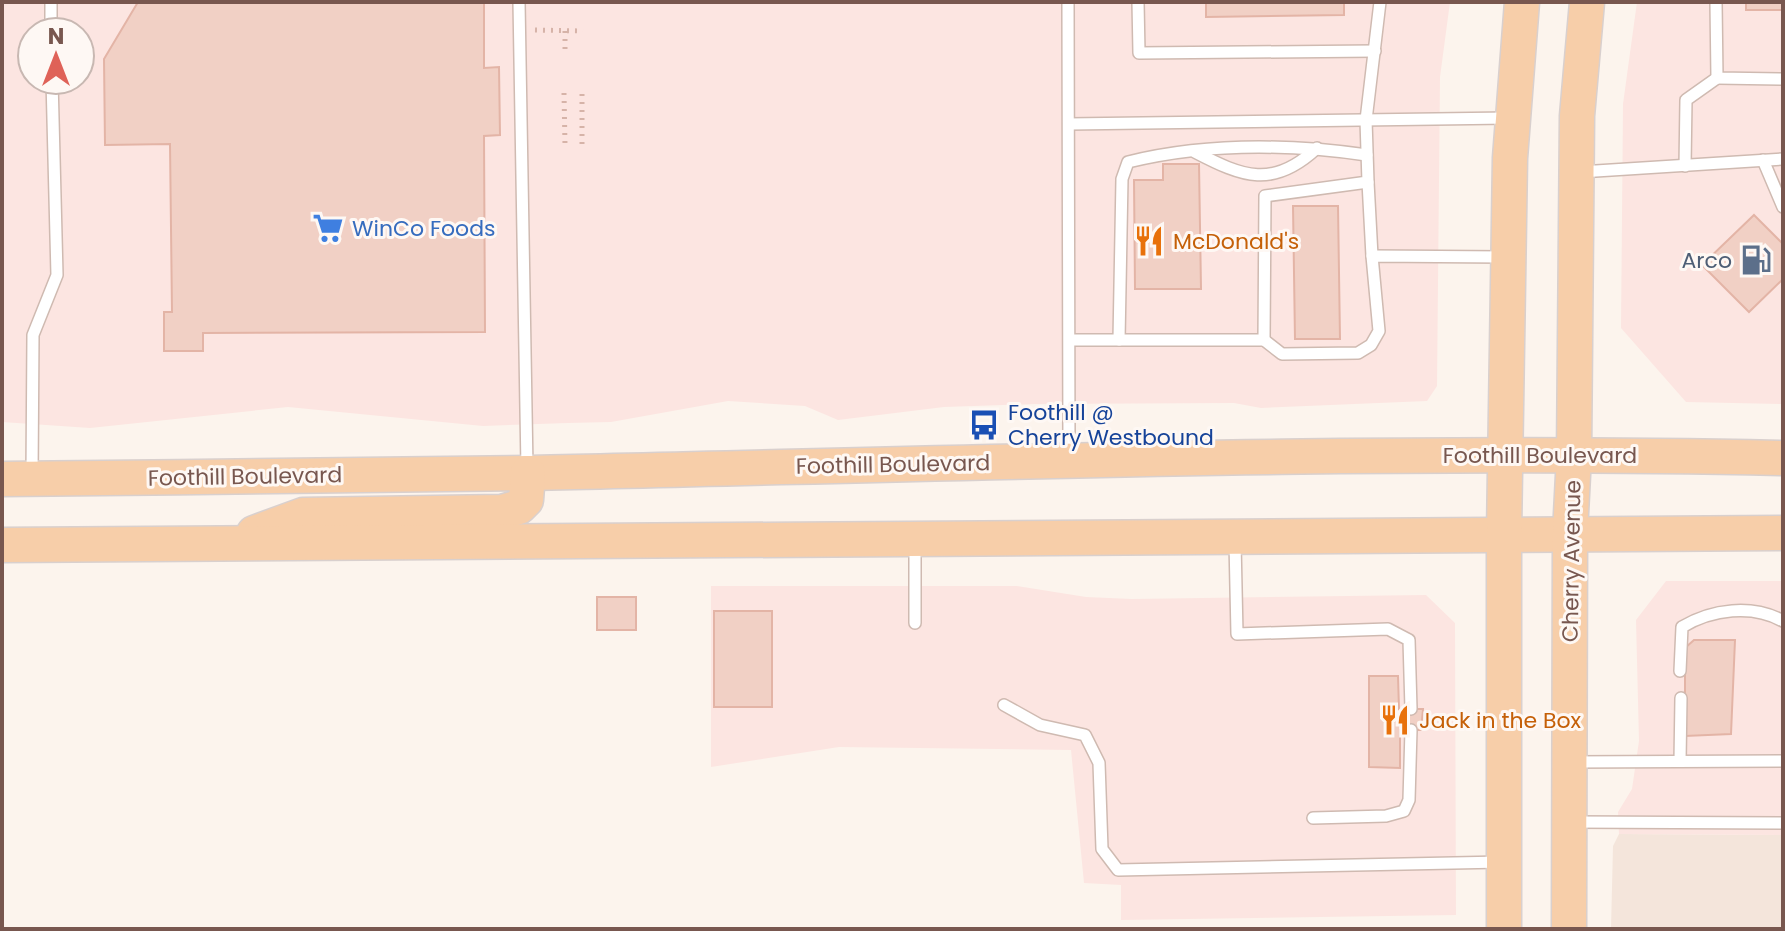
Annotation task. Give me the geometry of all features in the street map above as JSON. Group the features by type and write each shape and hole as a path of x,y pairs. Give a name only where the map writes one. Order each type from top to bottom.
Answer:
{"main road":[{"path":"1504,929 1504,534 1509,257 1512,118 1522,2"},
{"name":"Cherry Avenue","path":"1569,929 1570,533 1574,456 1576,172 1579,70 1587,2"},
{"name":"Foothill Boulevard","path":"17,479 528,473 1069,460 1506,455 1783,458"},
{"path":"231,541 303,515 502,512 519,507 526,500 528,473"},
{"path":"2,545 231,541 1783,533"}],"lane":[{"path":"519,2 528,473"},
{"path":"1068,2 1069,460"},
{"path":"1138,2 1139,53 1375,51"},
{"path":"1070,340 1264,340 1282,354 1358,353 1371,345 1379,331 1366,120 1380,2"},
{"path":"1716,2 1717,78"},
{"path":"1685,166 1686,100 1717,78 1783,79"},
{"path":"17,479 33,335 57,275 52,96"},
{"path":"1069,124 1512,118"},
{"path":"1119,340 1122,179 1128,162 1175,150 1317,148 1367,155"},
{"path":"1192,150 1226,168 1254,176 1276,174 1300,163 1317,148"},
{"path":"1576,172 1783,159"},
{"path":"1763,160 1783,207"},
{"path":"1264,340 1265,196 1368,182"},
{"path":"1372,256 1509,257"},
{"path":"1235,536 1237,634 1388,629 1409,640 1411,709"},
{"path":"915,538 915,623"},
{"path":"1680,671 1682,627 1699,617 1746,610 1770,614 1783,621"},
{"path":"1680,761 1681,698"},
{"path":"1004,705 1040,725 1085,735 1099,763 1102,849 1118,870 1504,862"},
{"path":"1313,818 1386,816 1404,811 1409,800 1411,730"},
{"path":"1569,762 1783,761"},
{"path":"1569,822 1783,823"}],"path":[{"path":"565,31 565,55"},
{"path":"564,93 565,145"},
{"path":"582,94 582,146"},
{"path":"1200,247 1241,247"}],"shaded area":[{"path":"2,2 1450,2 1440,77 1437,386 1427,401 1261,408 1234,403 1035,404 944,407 838,420 805,406 728,401 611,422 483,426 288,407 90,428 2,422"},
{"path":"1637,2 1783,2 1783,404 1686,402 1621,328 1623,104"},
{"path":"1666,581 1783,581 1783,835 1619,834 1618,812 1632,789 1639,741 1636,620"},
{"path":"711,586 1017,586 1086,597 1132,599 1426,595 1455,623 1456,915 1121,920 1121,885 1084,883 1071,750 839,747 711,767"},
{"path":"1619,834 1783,835 1783,929 1611,929 1613,846"}],"building":[{"name":"WinCo Foods","path":"138,2 484,2 484,68 499,67 500,135 484,136 485,332 203,333 203,351 164,351 164,312 172,312 170,144 105,145 104,59"},
{"path":"1206,2 1344,2 1344,15 1206,17"},
{"path":"1746,2 1783,2 1783,10 1746,10"},
{"path":"1163,164 1199,164 1201,289 1135,289 1134,180 1163,180"},
{"path":"1293,206 1338,206 1340,339 1295,339"},
{"path":"1754,215 1783,244 1783,279 1749,312 1702,265"},
{"path":"597,597 636,597 636,630 597,630"},
{"path":"714,611 772,611 772,707 714,707"},
{"path":"1694,640 1735,640 1731,734 1685,736 1685,648"},
{"name":"Jack in the Box","path":"1369,676 1398,676 1399,709 1423,709 1421,730 1400,730 1400,768 1369,767"}],"place":[{"name":"WinCo Foods","path":"328,228"},
{"name":"McDonald's","path":"1149,241"},
{"name":"Arco","path":"1756,260"},
{"name":"Foothill @ Cherry Westbound","path":"984,425"},
{"name":"Jack in the Box","path":"1395,720"}]}
